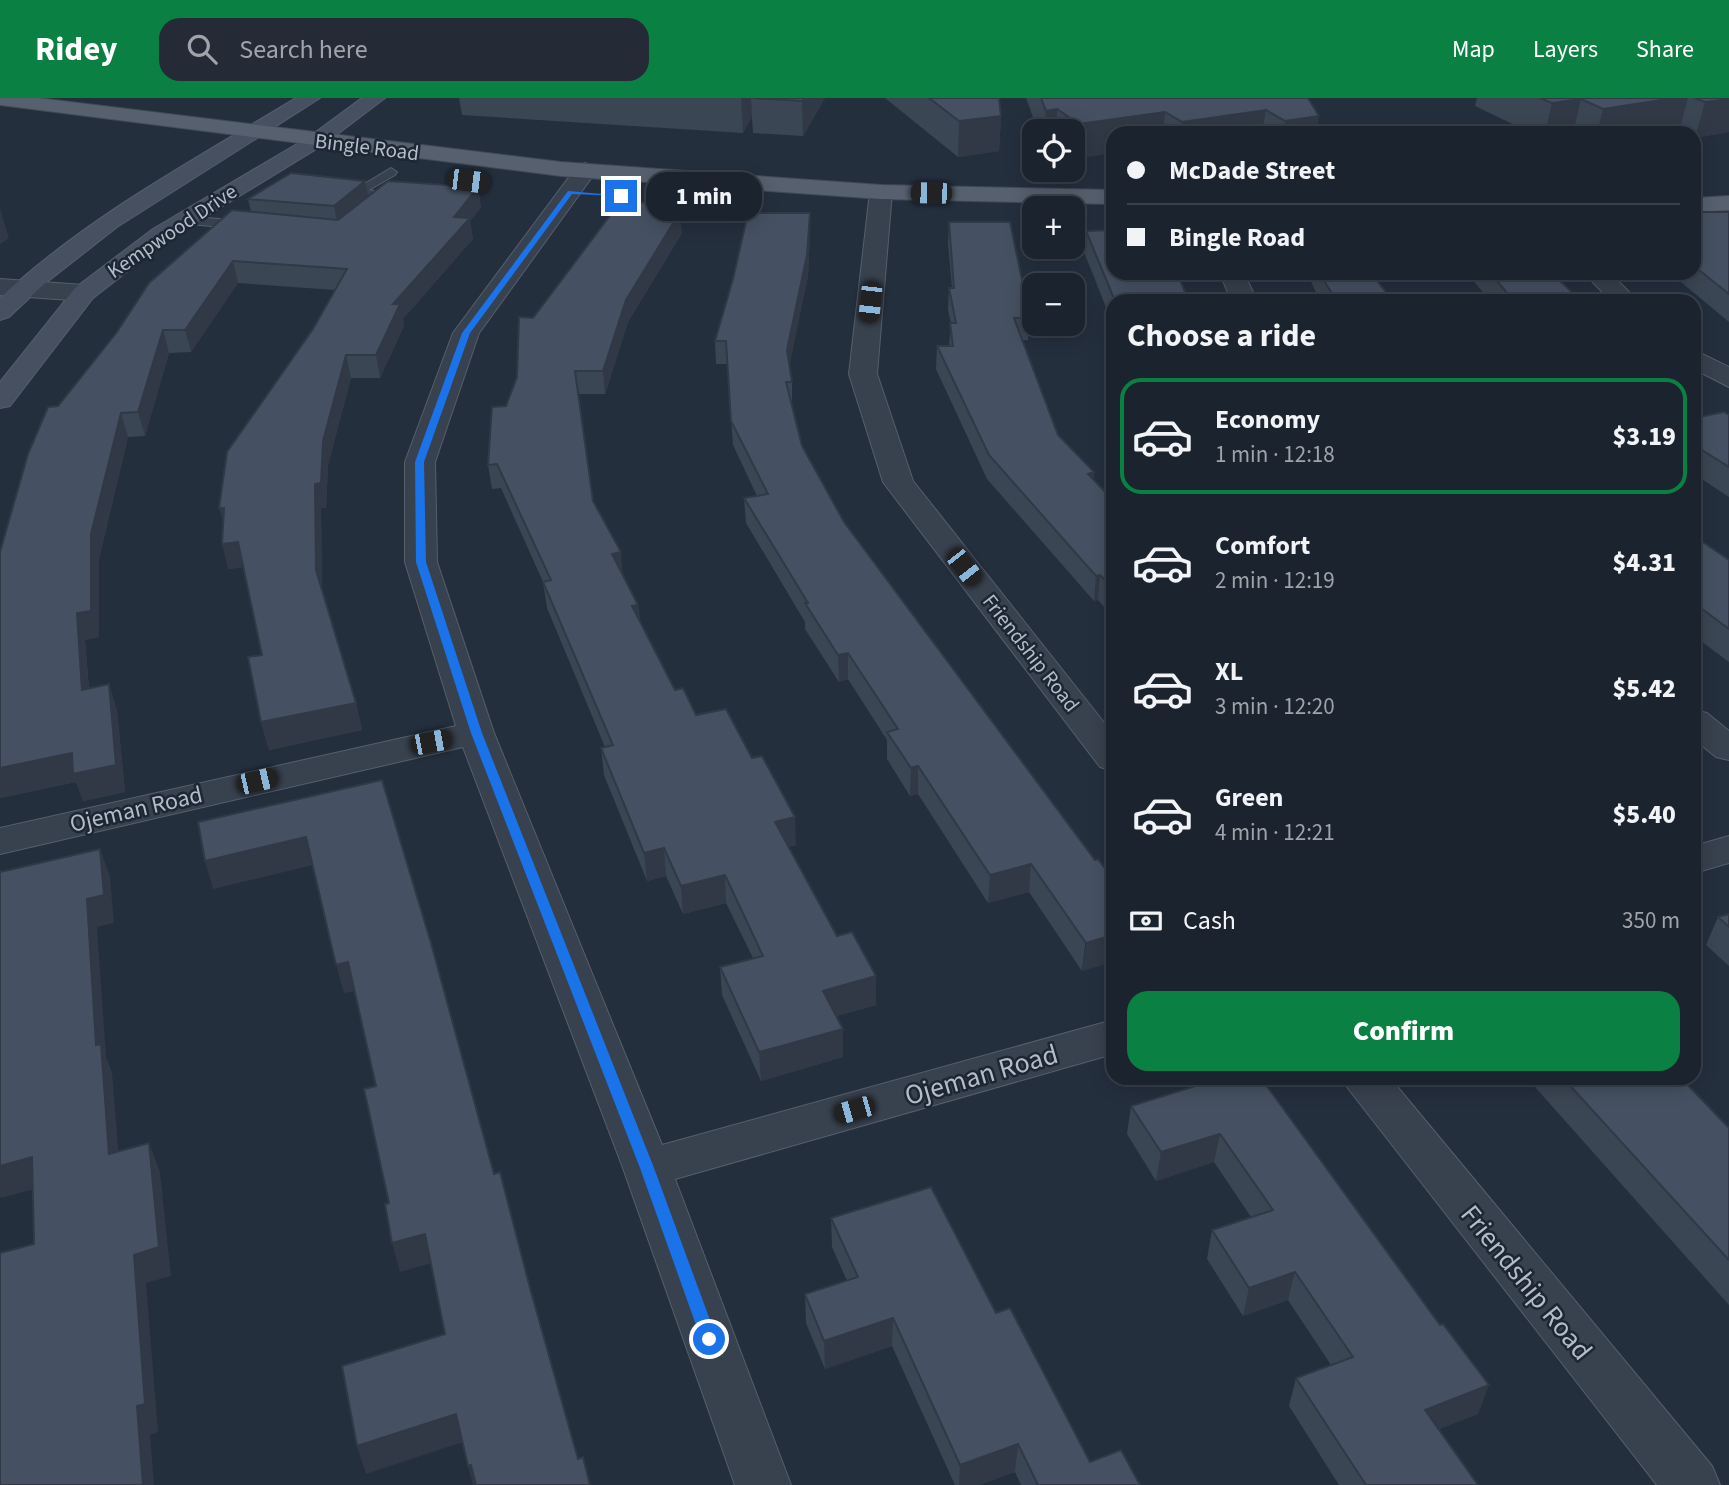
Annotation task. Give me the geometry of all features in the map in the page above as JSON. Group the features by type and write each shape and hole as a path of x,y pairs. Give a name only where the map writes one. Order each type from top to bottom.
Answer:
{"main road":[{"name":"Kempwood Drive","path":"0,312 11,288 221,150 310,98"},
{"name":"Kempwood Drive","path":"0,400 85,293 183,220 316,141 375,98"},
{"name":"Bingle Road","path":"0,99 316,141 584,186"},
{"name":"Bingle Road","path":"188,146 391,172 879,210 1106,197"},
{"path":"1701,205 1729,203"}],"street":[{"path":"584,186 466,333 420,462 421,562 477,733 647,1168 763,1485"},
{"name":"Friendship Road","path":"879,210 863,374 898,482 1106,750"},
{"path":"1603,280 1618,294"},
{"path":"11,288 85,293"},
{"path":"1701,362 1729,379"},
{"path":"1701,727 1729,749"},
{"name":"Ojeman Road","path":"0,841 385,751 477,733"},
{"path":"1701,858 1729,849"},
{"name":"Ojeman Road","path":"647,1168 1106,1039"},
{"name":"Friendship Road","path":"1369,1085 1692,1485"}],"lane":[{"path":"368,212 385,197 351,194 391,172"},
{"path":"233,224 257,209"},
{"path":"183,220 257,226"}],"building":[{"path":"753,98 804,98 802,101"},
{"path":"929,98 999,98 1001,116 959,121"},
{"path":"1041,98 1308,98 1319,116 1285,121 1266,110 1182,122 1165,112 1085,123 1085,119 1072,119 1057,109 1046,111"},
{"path":"1540,98 1674,98 1603,109 1581,99 1552,103"},
{"path":"1695,98 1729,98 1729,99 1705,102"},
{"path":"291,173 365,181 334,206 248,199"},
{"path":"388,181 478,187 454,217 470,218 393,304 400,304 376,355 346,355 323,441 321,483 315,484 316,570 356,703 261,722 248,657 262,655 238,542 222,544 224,508 219,508 227,452 313,329 347,269 233,261 185,330 163,330 138,412 121,413 91,534 91,611 77,613 82,690 109,684 116,765 73,774 72,753 0,768 0,552 28,454 48,407 58,406 117,332 149,283 232,210 338,220"},
{"path":"621,201 667,204 661,212 680,212 626,300 603,371 575,371 593,501 621,552 612,554 638,605 632,606 675,690 683,688 696,715 726,709 752,758 762,756 795,817 775,822 837,936 852,932 876,976 823,991 843,1029 759,1052 720,967 763,956 725,875 681,886 664,848 644,853 601,748 613,745 543,582 551,580 497,464 488,465 492,407 506,406 517,377 519,317 533,318"},
{"path":"1701,212 1729,212 1729,294 1701,272"},
{"path":"748,213 810,213 807,255 787,350 792,382 786,382 802,446 844,522 1095,860 1098,859 1106,870 1106,937 1086,943 1031,864 990,875 918,766 911,768 887,732 898,729 848,653 838,655 744,498 768,494 731,421 726,341 715,341"},
{"path":"949,222 1010,222 1022,280 1022,318 1014,318 1058,435 1094,472 1088,474 1106,493 1106,581 1100,575 1096,576 989,455 937,346 953,346 950,323 956,323 949,288 954,288"},
{"path":"1106,230 1106,279 1086,231"},
{"path":"1106,280 1180,280 1186,294 1112,294"},
{"path":"1324,280 1376,280 1388,294 1332,294"},
{"path":"1496,280 1559,280 1574,294 1508,294"},
{"path":"1724,412 1729,415 1729,467 1701,449 1701,417"},
{"path":"1701,541 1729,560 1729,629 1701,608"},
{"path":"382,780 431,943 494,1174 500,1172 578,1459 583,1457 590,1485 476,1485 471,1465 468,1466 456,1414 357,1446 342,1366 445,1334 425,1234 392,1243 385,1204 389,1203 364,1089 376,1086 348,962 336,965 306,837 205,861 198,822"},
{"path":"100,849 104,895 87,899 96,1045 101,1044 109,1154 149,1143 159,1247 134,1255 145,1404 137,1406 143,1485 0,1485 0,1253 34,1244 32,1157 0,1166 0,872"},
{"path":"1729,914 1729,927 1718,917"},
{"path":"1198,1085 1266,1085 1440,1325 1443,1324 1489,1385 1425,1410 1478,1485 1366,1485 1296,1378 1353,1357 1295,1272 1249,1288 1212,1230 1273,1210 1220,1134 1161,1152 1131,1106"},
{"path":"1569,1085 1688,1085 1729,1128 1729,1260"},
{"path":"931,1187 996,1313 1010,1308 1090,1462 1121,1450 1140,1485 1038,1485 1018,1444 960,1465 893,1318 824,1341 805,1294 858,1277 831,1218"}],"route":[{"path":"621,196 570,192 466,333 420,462 421,562 477,733 647,1168 709,1339"}]}
